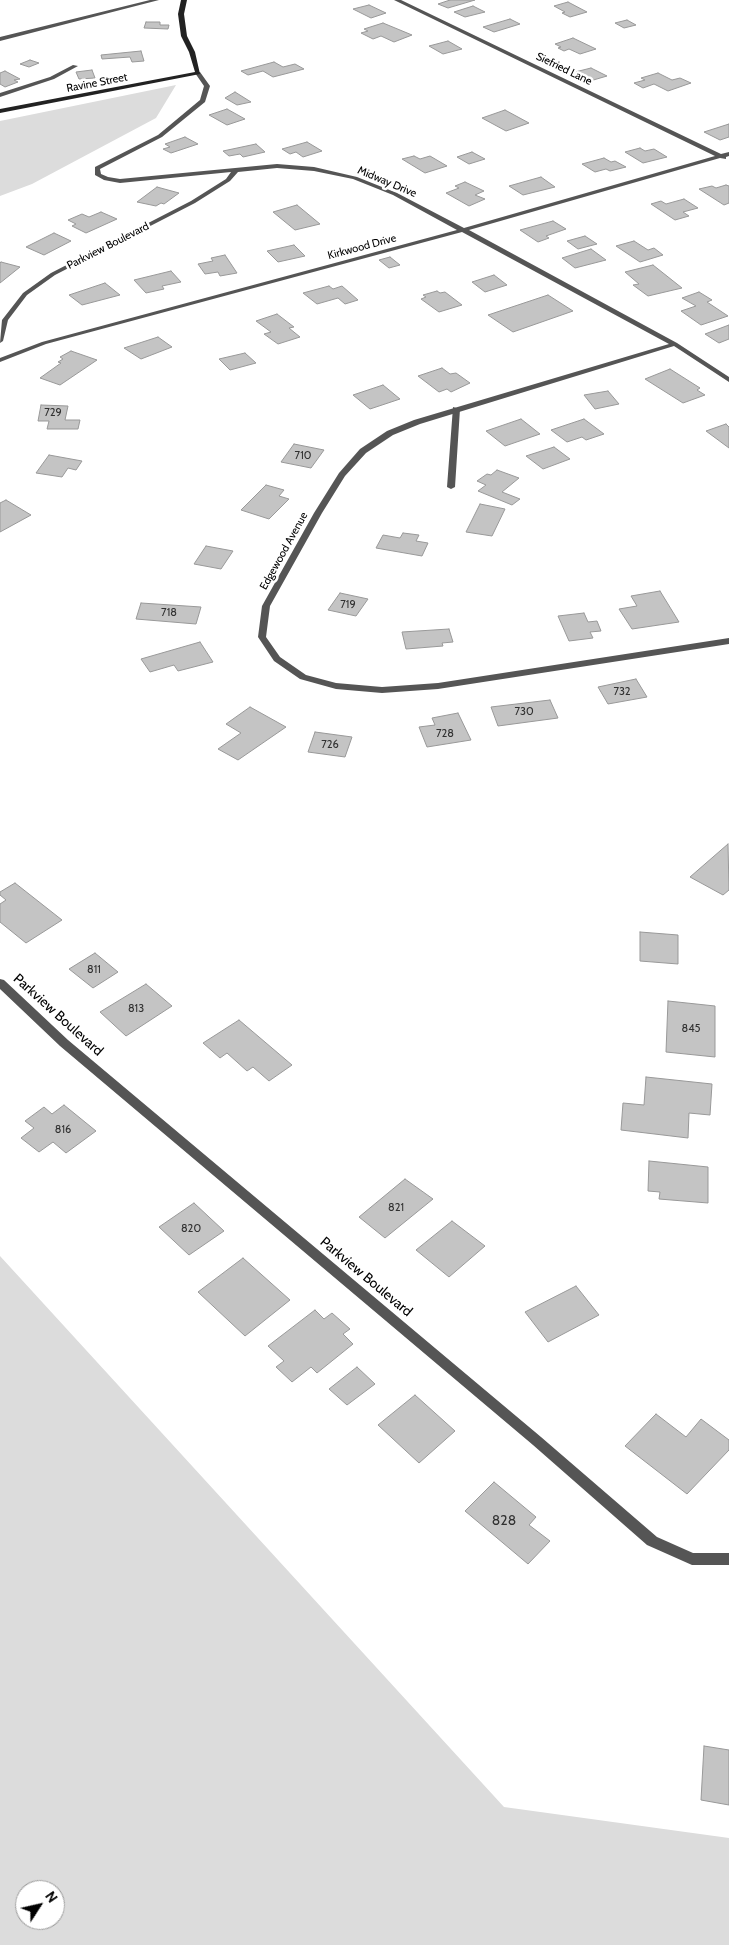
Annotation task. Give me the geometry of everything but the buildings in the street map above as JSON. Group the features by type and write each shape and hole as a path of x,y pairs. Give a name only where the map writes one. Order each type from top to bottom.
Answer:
{"street":[{"path":"0,39 156,0"},
{"path":"184,0 181,14 184,36 192,52 198,73"},
{"name":"Siefried Lane","path":"397,0 729,162"},
{"path":"0,95 52,78 75,66"},
{"name":"Ravine Street","path":"0,111 198,73"},
{"name":"Midway Drive","path":"198,73 207,86 203,100 160,136 97,168 98,175 106,180 120,181 277,166 314,168 354,178 395,194 464,230 674,344 729,380"},
{"name":"Kirkwood Drive","path":"0,360 44,342 464,230 729,154"},
{"name":"Parkview Boulevard","path":"0,341 4,320 25,294 53,274 193,202 228,180 237,169"},
{"name":"Edgewood Avenue","path":"674,344 456,409 390,433 363,451 342,475 318,513 266,606 262,637 278,659 303,677 336,686 382,690 438,686 729,642"},
{"path":"451,487 456,409"},
{"name":"Parkview Boulevard","path":"0,983 64,1043 530,1435 652,1541 692,1559 729,1559"}],"shaded area":[{"path":"176,85 156,118 32,184 0,196 0,121"},
{"path":"0,1256 504,1807 729,1838 729,1945 0,1945"}]}
